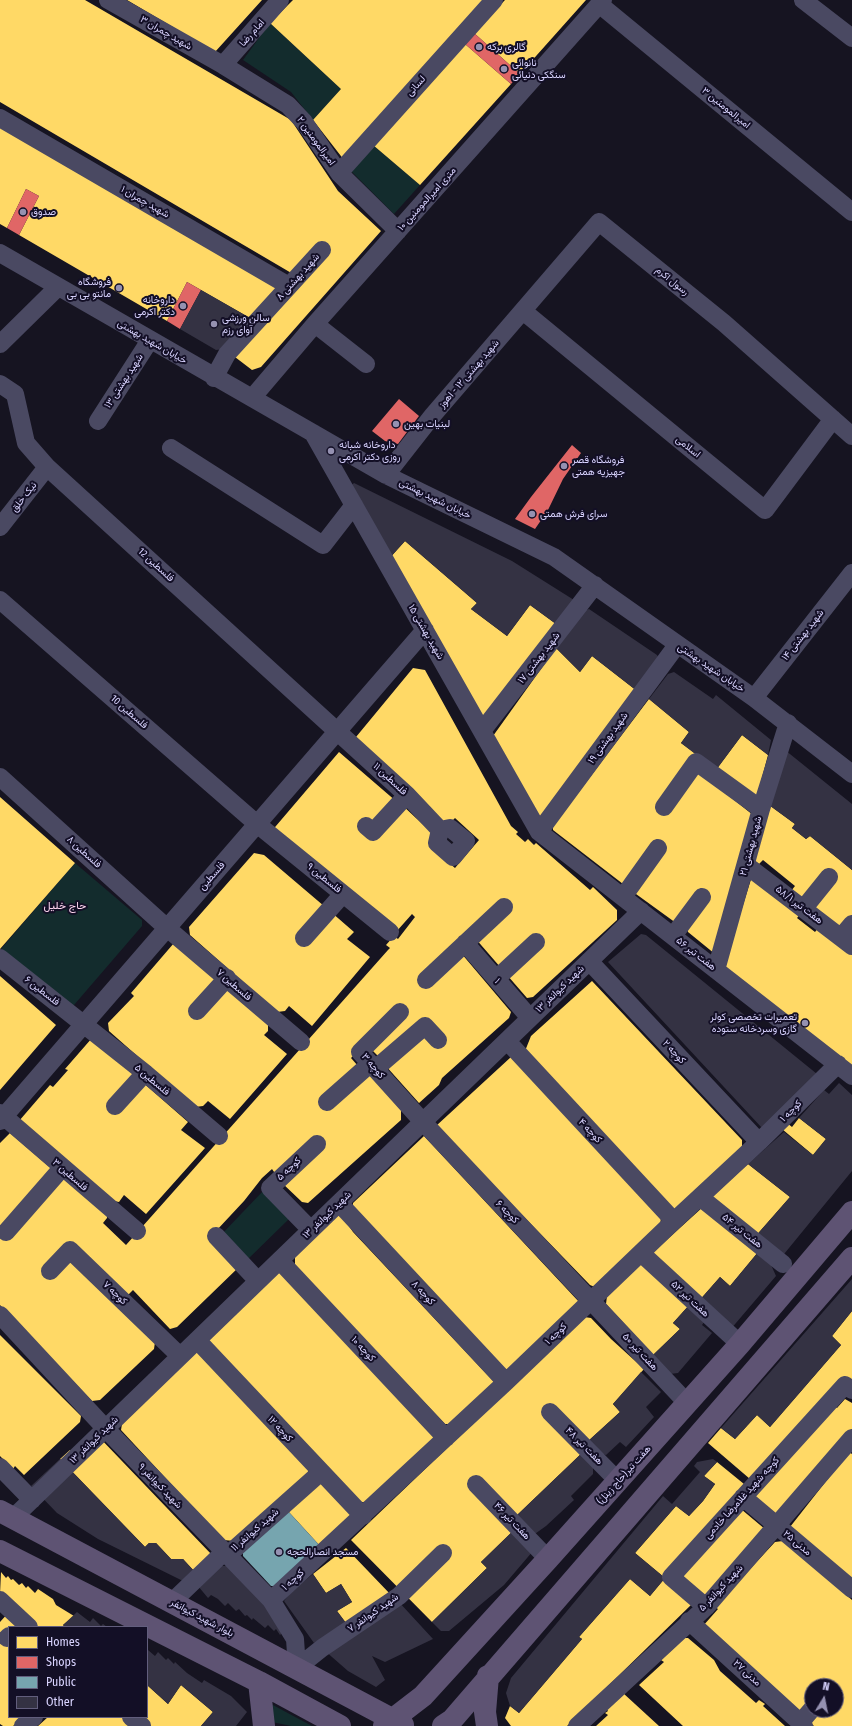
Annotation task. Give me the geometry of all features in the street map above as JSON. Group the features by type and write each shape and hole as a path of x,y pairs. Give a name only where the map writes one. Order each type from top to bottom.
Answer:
{"main road":[{"name":"هفت تیر(حاج زینل)","path":"393,1724 422,1696 688,1404 852,1212"},
{"path":"443,1726 452,1720 488,1676 852,1258"},
{"name":"بلوار شهید کیوانفر","path":"7,1515 297,1668 393,1724"},
{"path":"0,1550 139,1625"},
{"path":"148,1629 259,1682 340,1726"},
{"path":"487,1726 485,1712 488,1676"},
{"path":"259,1682 264,1726"}],"street":[{"name":"شهید چمران ۳","path":"108,0 223,65"},
{"name":"امام رضا","path":"223,65 280,0"},
{"name":"لسانی","path":"339,173 494,0"},
{"path":"803,0 852,38"},
{"name":"امیرالمومنین ۳","path":"601,2 852,212"},
{"name":"۱۰ متری امیرالمومنین","path":"252,398 315,324 601,2"},
{"name":"امیرالمومنین ۲","path":"223,65 288,105 304,122 339,173 398,231"},
{"name":"شهید چمران ۱","path":"0,118 290,286"},
{"name":"رسول اکرم","path":"523,311 599,222 724,323 833,419"},
{"name":"شهید بهشتی ۸","path":"214,378 227,354 322,250"},
{"name":"خیابان شهید بهشتی","path":"0,252 214,378 252,398 386,475 554,557 754,698 852,774"},
{"path":"0,344 58,287"},
{"name":"اسلامی","path":"523,311 765,510 833,419"},
{"name":"شهید بهشتی ۱۲ - اهوز","path":"386,475 433,415 523,311"},
{"path":"315,324 366,364"},
{"name":"شهید بهشتی ۱۳","path":"98,421 150,340"},
{"name":"فلسطین 12","path":"0,384 15,394 26,443 47,466 338,730"},
{"path":"833,419 852,436"},
{"name":"شهید بهشتی ۱۵","path":"312,432 539,832"},
{"path":"171,448 323,545 354,505"},
{"name":"نیک خلق","path":"0,527 47,466"},
{"name":"شهید بهشتی ۱۴","path":"754,698 852,573"},
{"name":"شهید بهشتی ۱۷","path":"482,731 595,585"},
{"name":"فلسطین 10","path":"0,600 258,824"},
{"name":"فلسطین","path":"1,1117 168,928 425,630"},
{"name":"شهید بهشتی ۱۹","path":"539,832 677,645"},
{"name":"شهید بهشتی ۲۱","path":"716,970 761,809 788,723"},
{"name":"فلسطین ۱۱","path":"338,730 407,795 440,830"},
{"path":"664,807 696,762 761,809"},
{"name":"فلسطین ۸","path":"0,777 168,928"},
{"path":"366,826 373,832 407,795"},
{"name":"فلسطین ۹","path":"258,824 390,932"},
{"name":"هفت تیر ۵۶","path":"539,832 852,1076"},
{"path":"623,897 658,848"},
{"name":"هفت تیر ۵۸/۱","path":"746,865 804,908 848,936"},
{"path":"804,908 829,877"},
{"path":"304,938 343,894"},
{"path":"673,936 702,897"},
{"path":"426,980 504,908"},
{"name":"شهید کیوانفر ۱۳","path":"7,1515 32,1500 641,911"},
{"name":"فلسطین ۷","path":"168,928 302,1042"},
{"path":"496,979 536,942"},
{"name":"۱","path":"465,943 530,1018"},
{"name":"فلسطین ۶","path":"0,958 84,1024"},
{"name":"کوچه ۲","path":"589,962 759,1142"},
{"path":"197,1011 227,978"},
{"name":"کوچه ۳","path":"400,1012 360,1052 422,1122"},
{"name":"فلسطین ۵","path":"84,1024 145,1073 219,1136"},
{"path":"327,1102 425,1026 438,1040"},
{"name":"کوچه ۴","path":"507,1041 674,1221"},
{"name":"کوچه ۱","path":"271,1600 506,1382 674,1221 701,1198 838,1064"},
{"path":"115,1106 145,1073"},
{"name":"فلسطین ۳","path":"1,1117 137,1231"},
{"name":"کوچه ۶","path":"422,1122 592,1300"},
{"name":"کوچه ۵","path":"311,1230 270,1188 317,1144"},
{"path":"6,1232 62,1168"},
{"name":"هفت تیر ۵۴","path":"701,1198 783,1264"},
{"name":"کوچه ۸","path":"339,1203 506,1382"},
{"path":"216,1236 258,1281"},
{"name":"کوچه ۷","path":"50,1271 70,1250 180,1356"},
{"name":"هفت تیر ۵۲","path":"641,1253 740,1344"},
{"name":"کوچه ۱۰","path":"280,1260 446,1438"},
{"name":"هفت تیر ۵۰","path":"592,1300 688,1404"},
{"name":"شهید کیوانفر ۹","path":"0,1315 224,1553 271,1600 295,1639 297,1668"},
{"name":"کوچه ۱۲","path":"197,1340 363,1516"},
{"name":"کوچه شهید غلامرضا خادمی","path":"706,1607 671,1577 743,1497 849,1387"},
{"name":"هفت تیر ۴۸","path":"550,1412 618,1481"},
{"name":"شهید کیوانفر ۵","path":"577,1726 689,1621 706,1607 852,1438"},
{"path":"0,1467 32,1500"},
{"name":"شهید کیوانفر ۱۱","path":"172,1602 224,1553 230,1553 320,1472"},
{"name":"هفت تیر ۴۶","path":"476,1484 548,1558"},
{"name":"مدنی ۲۵","path":"743,1497 852,1589"},
{"name":"شهید کیوانفر ۷","path":"297,1668 322,1648 399,1596 444,1553"},
{"path":"0,1600 15,1626"},
{"name":"مدنی ۲۷","path":"689,1621 802,1724"},
{"path":"23,1726 33,1718"},
{"path":"132,1718 142,1726"}],"green space":[{"path":"270,23 341,89 313,120 291,92 243,60"},
{"path":"373,145 420,185 394,214 351,171"},
{"path":"75,863 142,920 142,926 74,1005 66,1006 1,949"},
{"path":"263,1191 290,1218 244,1263 220,1236"},
{"path":"271,1704 312,1726 291,1726 272,1722"}],"building: Homes":[{"path":"0,0 85,0 291,120 338,191 381,231 261,367 252,370 235,357 293,274 0,102"},
{"path":"127,0 262,0 215,52"},
{"path":"293,0 486,0 344,160 313,120 341,89 270,23"},
{"path":"505,0 586,0 520,74 474,33"},
{"path":"465,44 511,84 420,185 373,145"},
{"path":"0,127 277,288 250,318 187,282 167,321 19,235 39,196 26,189 7,228 0,224"},
{"path":"405,541 477,603 471,609 507,636 530,605 556,624 481,725 387,561"},
{"path":"556,648 580,672 592,656 637,691 540,817 488,743"},
{"path":"413,668 425,670 511,826 518,832 516,834 525,842 528,839 534,845 536,843 590,890 593,887 617,910 617,920 533,997 527,998 475,938 461,953 511,1012 509,1018 442,1078 439,1085 419,1103 385,1065 425,1022 382,1060 369,1047 359,1050 351,1058 365,1074 371,1076 401,1110 401,1120 308,1203 302,1202 281,1182 272,1169 262,1178 244,1201 216,1231 240,1266 177,1327 170,1329 133,1290 129,1294 125,1294 70,1256 155,1342 154,1349 100,1400 92,1401 0,1305 0,1143 10,1133 60,1176 107,1213 107,1218 103,1223 126,1245 390,948 386,945 394,936 398,939 415,917 412,914 396,932 270,833 339,752 397,802 371,836 401,804 432,833 430,847 455,868 479,840 455,818 450,823 442,822 356,737"},
{"path":"649,699 689,732 681,743 700,757 695,769 753,815 715,954 688,932 686,925 676,923 553,830 553,826"},
{"path":"742,735 768,755 756,800 716,770"},
{"path":"0,797 75,863 0,949"},
{"path":"769,805 795,824 792,828 806,839 810,836 852,870 852,918 841,931 791,891 795,886 763,860 759,864 755,861"},
{"path":"254,853 264,855 354,932 347,939 370,957 312,1026 289,1006 285,1011 277,1012 190,935 189,927"},
{"path":"753,873 801,913 797,918 815,932 819,927 852,953 852,1066 723,969"},
{"path":"174,943 268,1024 268,1031 264,1035 287,1054 230,1119 208,1101 203,1106 195,1107 109,1031 108,1023 134,996 131,993"},
{"path":"0,976 56,1025 0,1090"},
{"path":"592,981 742,1140 742,1151 679,1211 671,1209 525,1051 531,1036"},
{"path":"92,1038 188,1122 181,1130 205,1148 146,1214 124,1195 119,1202 114,1201 19,1121 50,1085 53,1087 68,1070 65,1069"},
{"path":"511,1057 661,1217 660,1227 597,1288 590,1285 436,1126"},
{"path":"799,1118 826,1139 813,1155 782,1129 787,1123 792,1127"},
{"path":"424,1136 580,1303 508,1370 501,1367 353,1207 353,1203"},
{"path":"748,1164 790,1197 754,1238 708,1200"},
{"path":"704,1206 759,1251 730,1286 720,1277 698,1302 648,1257"},
{"path":"335,1216 342,1216 353,1232 496,1384 451,1424 445,1424 295,1266 295,1256"},
{"path":"644,1261 691,1303 673,1323 680,1329 653,1355 606,1304 607,1296"},
{"path":"281,1272 435,1434 434,1443 369,1502 359,1502 206,1341 276,1273"},
{"path":"852,1311 852,1381 750,1479 708,1443 721,1428 735,1439 757,1415 770,1427 841,1345 832,1336"},
{"path":"584,1317 591,1318 611,1339 644,1369 613,1404 620,1412 586,1443 583,1452 514,1518 514,1530 481,1562 487,1568 432,1622 351,1540"},
{"path":"0,1335 81,1416 80,1422 24,1475 15,1466 13,1469 0,1456"},
{"path":"196,1350 308,1468 308,1474 235,1541 223,1540 121,1430 122,1424"},
{"path":"845,1399 852,1403 852,1432 778,1517 752,1495 834,1406 837,1408"},
{"path":"98,1436 212,1555 194,1571 183,1559 171,1559 156,1543 149,1543 145,1547 60,1459 70,1450 77,1457"},
{"path":"849,1452 852,1454 852,1581 790,1527"},
{"path":"717,1462 744,1484 674,1566 692,1604 567,1726 511,1726 505,1718 510,1706 519,1713 582,1639 579,1637 630,1579 650,1596 665,1578 635,1553 676,1506 689,1516 703,1501 715,1484 704,1476"},
{"path":"320,1481 352,1515 321,1547 287,1510"},
{"path":"741,1509 766,1530 705,1597 682,1577"},
{"path":"783,1541 852,1600 852,1726 814,1726 809,1721 811,1718 844,1718 844,1678 804,1678 803,1715 703,1626 718,1609 715,1607 775,1542"},
{"path":"346,1548 392,1596 346,1623 337,1611 352,1602 341,1584 326,1593 313,1574"},
{"path":"1,1572 6,1578 8,1576 19,1585 22,1583 26,1588 28,1586 35,1593 38,1589 53,1599 56,1605 74,1616 63,1625 64,1626 35,1626 0,1594"},
{"path":"9,1612 19,1621 15,1626 8,1626 8,1718 22,1718 13,1726 3,1726 0,1724 0,1622"},
{"path":"684,1638 688,1638 714,1660 720,1671 756,1703 759,1700 765,1704 763,1706 785,1726 683,1726 639,1685 664,1662 661,1660"},
{"path":"181,1685 213,1712 201,1726 147,1726 139,1718 148,1718 148,1686 168,1704"},
{"path":"623,1693 659,1726 596,1726 608,1715 605,1713 608,1711 606,1708"},
{"path":"47,1718 128,1718 137,1726 38,1726"}],"building: Shops":[{"path":"474,33 520,74 511,84 465,44"},
{"name":"صدوق","path":"26,189 39,196 19,235 7,228"},
{"name":"داروخانه دکتر اکرمی","path":"187,282 201,290 180,329 167,321"},
{"name":"لبنیات بهین","path":"399,399 419,416 398,444 385,441 372,431"},
{"name":"فروشگاه قصر جهیزیه همتی","path":"572,445 581,453 563,479 548,510 535,529 515,519 531,497"}],"building: Public":[{"name":"مسجد انصارالحجه","path":"287,1510 321,1547 278,1586 271,1586 243,1556 243,1547"}],"building: Other":[{"name":"سالن ورزشی آوای رزم","path":"201,290 250,318 224,349 216,350 180,329"},
{"path":"354,483 512,561 574,600 556,624 530,605 507,636 471,609 477,603 405,541 387,561 347,489"},
{"path":"589,609 657,655 659,659 637,691 592,656 580,672 556,648 583,611"},
{"path":"674,672 713,699 716,695 771,740 768,755 742,735 716,770 681,743 689,732 649,699 668,674"},
{"path":"785,750 852,804 852,870 810,836 806,839 792,828 795,824 769,805"},
{"path":"641,934 646,935 817,1074 762,1128 608,962"},
{"path":"839,1083 852,1095 852,1171 780,1259 754,1238 790,1197 748,1164 784,1132 813,1155 826,1139 799,1118 824,1090 829,1094"},
{"path":"759,1251 768,1258 776,1276 730,1330 698,1302 720,1277 730,1286"},
{"path":"852,1279 852,1311 832,1336 841,1345 770,1427 757,1415 735,1439 721,1428"},
{"path":"691,1303 707,1318 702,1325 712,1333 678,1373 670,1374 653,1355 680,1329 673,1323"},
{"path":"641,1372 661,1392 646,1407 654,1417 626,1447 620,1442 606,1455 595,1452 586,1443 620,1412 613,1404"},
{"path":"583,1452 593,1462 593,1474 571,1496 574,1500 546,1526 532,1536 514,1518"},
{"path":"60,1459 145,1547 149,1543 156,1543 171,1559 183,1559 194,1571 183,1581 98,1539 57,1513 31,1486"},
{"path":"713,1459 717,1462 704,1476 715,1484 703,1501 689,1516 676,1506 635,1553 665,1578 650,1596 630,1579 579,1637 582,1639 519,1713 510,1706 506,1693 511,1678 663,1496 672,1504 700,1472 694,1466 697,1462"},
{"path":"514,1530 533,1551 504,1585 449,1631 441,1631 432,1622 487,1568 481,1562"},
{"path":"221,1566 228,1566 291,1633 282,1633 280,1635 276,1629 274,1631 268,1625 265,1628 253,1618 252,1620 247,1615 245,1616 239,1609 236,1611 228,1603 225,1606 211,1595 208,1598 198,1586"},
{"path":"313,1574 326,1593 341,1584 352,1602 337,1611 346,1623 314,1643 284,1601 291,1592"},
{"path":"398,1601 433,1639 385,1662 372,1656 385,1680 376,1687 348,1671 324,1650"},
{"path":"77,1612 90,1622 93,1618 101,1626 64,1626 63,1625"},
{"path":"148,1650 155,1656 158,1652 166,1660 168,1658 174,1664 175,1662 187,1673 202,1683 204,1680 231,1696 247,1712 236,1726 201,1726 213,1712 181,1685 168,1704 148,1686"}],"place":[{"name":"گالری برکه","path":"479,47"},
{"name":"نانوائی سنگکی دنیائی","path":"504,69"},
{"name":"صدوق","path":"23,212"},
{"name":"فروشگاه مانتو بی بی","path":"119,288"},
{"name":"داروخانه دکتر اکرمی","path":"183,306"},
{"name":"سالن ورزشی آوای رزم","path":"214,324"},
{"name":"لبنیات بهین","path":"396,424"},
{"name":"داروخانه شبانه روزی دکتر اکرمی","path":"331,451"},
{"name":"فروشگاه قصر جهیزیه همتی","path":"564,466"},
{"name":"سرای فرش همتی","path":"532,514"},
{"name":"تعمیرات تخصصی کولر گازی وسردخانه ستوده","path":"805,1023"},
{"name":"مسجد انصارالحجه","path":"279,1552"}],"district":[{"name":"حاج خلیل","path":"65,906"}]}
